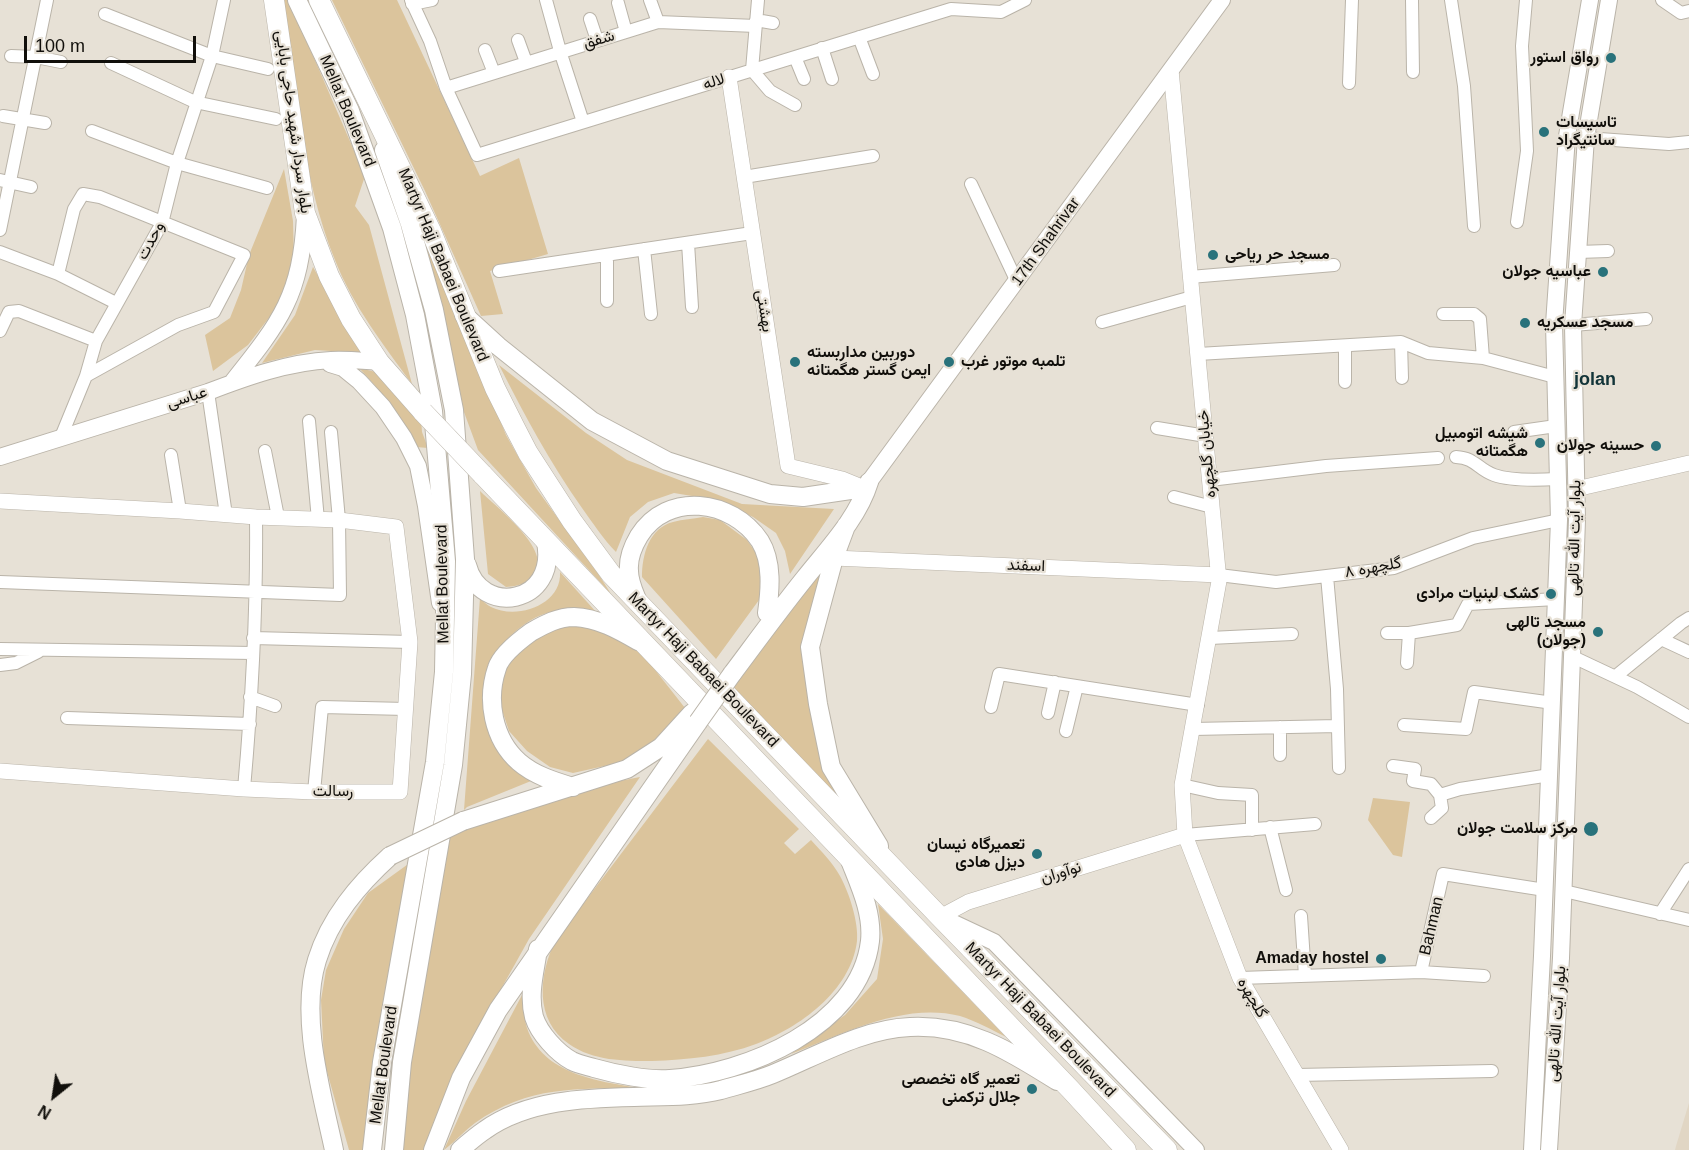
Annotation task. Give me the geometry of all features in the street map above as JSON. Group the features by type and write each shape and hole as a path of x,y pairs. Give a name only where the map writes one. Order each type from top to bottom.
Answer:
{"highway":[{"name":"بلوار سردار شهید حاجی بابایی","path":"274,0 306,214 329,276 351,319 379,362 482,474"},
{"name":"Mellat Boulevard","path":"319,0 367,100"},
{"name":"Martyr Haji Babaei Boulevard","path":"367,100 431,231 495,387 528,453 611,574 1167,1150"},
{"name":"Martyr Haji Babaei Boulevard","path":"482,474 1126,1150"}],"main road":[{"name":"Mellat Boulevard","path":"297,0 350,111 392,228 415,315 433,411 446,561 444,672 435,762 382,1062 372,1150"},
{"name":"17th Shahrivar","path":"866,485 1222,0"},
{"name":"بلوار آیت الله تالهی","path":"1532,1150 1552,703 1563,656 1556,599 1558,520 1554,324 1568,136 1590,0"},
{"name":"بلوار آیت الله تالهی","path":"1549,1150 1564,891 1563,656 1577,520 1573,325 1586,138 1609,0"},
{"name":"Mellat Boulevard","path":"367,100 410,224 434,310 454,410 465,559 462,674 453,765 402,1062 394,1150"},
{"path":"233,381 272,332 284,312 298,274 304,244 306,214"},
{"path":"464,315 592,421 667,461 770,494 803,497 866,485"},
{"path":"1554,324 1573,325"},
{"name":"عباسی","path":"0,457 208,392 233,381 332,359 379,362"},
{"path":"320,361 344,368 360,381 383,407 399,430 418,466 445,636"},
{"path":"729,671 846,526 865,494 866,485"},
{"path":"433,1150 461,1078 498,1010 767,614 866,485"},
{"path":"638,602 628,569 631,552 644,528 656,517 675,507 717,508 747,526 760,542 767,561 771,587 767,614"},
{"path":"846,526 834,558 810,647 818,704 831,767 862,820 897,872"},
{"path":"465,559 469,573 477,585 488,593 502,597 516,597 529,592 547,570 549,556 546,542"},
{"path":"573,787 546,779 518,761 499,737 491,704 497,667 518,641 549,621 574,617 608,625 645,645"},
{"path":"334,1150 315,1060 310,1004 317,960 339,912 364,880 390,856 463,821 627,769 661,747 695,718"},
{"path":"538,949 531,996 534,1018 551,1044 572,1061 613,1073 669,1079 723,1071 769,1055 808,1032 841,1003 860,976 870,941 869,912 849,858"},
{"path":"940,917 994,942 1188,1148"},
{"path":"460,1150 486,1129 522,1112 560,1102 615,1097 674,1096 718,1090 771,1075 871,1034 910,1027 959,1030 1004,1048 1070,1089"}],"street":[{"path":"0,230 5,180 23,119 47,0"},
{"path":"432,0 411,2 430,41 446,88"},
{"path":"546,0 583,122"},
{"path":"650,0 658,22"},
{"path":"758,0 753,70 770,91 795,105"},
{"path":"948,4 1001,12 1025,0"},
{"path":"1349,83 1352,0"},
{"path":"1412,0 1413,72"},
{"path":"1451,0 1464,86 1474,226"},
{"path":"1517,222 1527,151 1522,46 1526,0"},
{"path":"1662,0 1681,13 1689,11"},
{"name":"وحدت","path":"61,437 86,376 96,341 162,223 195,102 212,56 221,1"},
{"path":"618,3 626,32"},
{"name":"لاله","path":"446,88 477,155 860,37 948,4"},
{"path":"105,14 212,56 268,69"},
{"path":"590,19 597,40"},
{"name":"شفق","path":"446,88 658,22 773,23"},
{"path":"860,37 873,74"},
{"path":"518,40 526,62"},
{"path":"822,48 832,79"},
{"path":"485,50 494,73"},
{"path":"11,56 36,57 61,62"},
{"path":"795,57 804,79"},
{"path":"111,63 195,102 276,118"},
{"name":"خیابان گلچهره","path":"1171,70 1219,575 1210,638 1182,785 1185,835"},
{"name":"بهشتی","path":"729,77 788,466 866,485"},
{"path":"3,116 45,123"},
{"path":"92,131 177,163 267,188"},
{"path":"1586,138 1669,144 1689,142"},
{"path":"744,177 873,156"},
{"path":"5,180 31,187"},
{"path":"971,184 1017,282"},
{"path":"58,274 74,209 83,194 100,197 244,255 214,312 178,325 86,376"},
{"path":"499,271 752,233"},
{"path":"688,243 692,307"},
{"path":"644,249 651,314"},
{"path":"1578,252 1608,251"},
{"path":"0,252 58,274 116,303"},
{"path":"607,255 607,301"},
{"path":"1191,277 1334,265"},
{"path":"1102,322 1192,297"},
{"path":"0,331 9,312 19,311 96,341"},
{"path":"1443,314 1474,314 1480,319 1483,358"},
{"path":"1573,325 1646,319"},
{"path":"1198,354 1401,342 1428,353 1483,358 1555,377"},
{"path":"1401,342 1402,378"},
{"path":"1345,346 1345,382"},
{"path":"208,392 226,515"},
{"path":"309,421 318,520"},
{"path":"1514,432 1556,426"},
{"path":"1156,428 1206,436"},
{"path":"0,582 340,596 339,520 332,432"},
{"path":"265,451 278,517"},
{"path":"171,455 180,511"},
{"path":"1456,457 1469,458 1497,477 1557,479"},
{"path":"1210,480 1326,466 1438,458"},
{"path":"1576,489 1689,463"},
{"path":"1174,498 1212,507"},
{"path":"0,501 180,511 256,518 339,520"},
{"path":"244,789 257,591 256,518"},
{"name":"رسالت","path":"0,771 244,789 400,792 410,642 396,527 339,520"},
{"name":"گلچهره ۸","path":"1219,575 1276,582 1394,568 1473,538 1558,520"},
{"name":"اسفند","path":"834,558 1219,575"},
{"path":"1327,576 1337,689 1339,768"},
{"path":"1387,633 1409,633 1457,626 1468,604 1556,599"},
{"path":"1616,676 1689,618"},
{"path":"1407,663 1409,633"},
{"path":"1210,638 1292,634"},
{"path":"253,638 410,642"},
{"path":"1660,639 1689,652"},
{"path":"0,649 253,653"},
{"path":"0,665 16,663 40,650"},
{"path":"1563,656 1616,676 1689,717"},
{"path":"991,707 999,674 1198,705"},
{"path":"1048,713 1055,682"},
{"path":"1066,732 1077,686"},
{"path":"1404,725 1466,729 1474,692 1552,703"},
{"path":"250,697 274,706"},
{"path":"314,792 322,707 406,709"},
{"path":"67,718 250,724"},
{"path":"1193,729 1338,726"},
{"path":"1280,727 1280,755"},
{"path":"1392,766 1415,769 1413,781 1431,784 1440,795 1442,808 1431,818"},
{"path":"1440,795 1460,789 1550,775"},
{"path":"1182,785 1218,793 1252,795 1252,830"},
{"path":"1185,835 1315,824"},
{"path":"1270,827 1286,890"},
{"name":"نوآوران","path":"940,917 968,902 1185,835"},
{"name":"گلچهره","path":"1185,835 1240,978 1341,1150"},
{"path":"1660,914 1689,869"},
{"name":"Bahman","path":"1240,978 1421,972 1443,874 1545,890"},
{"path":"1564,891 1689,920"},
{"path":"1301,916 1305,976"},
{"path":"1421,972 1484,976"},
{"path":"1297,1075 1492,1071"}],"shaded area":[{"path":"284,0 289,0 365,176 355,206 369,225 412,384 369,324 351,293 342,277 324,229 302,132"},
{"path":"332,0 397,0 480,176 519,158 548,254 490,271 503,314 481,316 425,191"},
{"path":"284,169 293,221 294,258 278,306 248,345 213,371 205,335 230,318 241,290 249,255"},
{"path":"405,182 506,435 536,488 611,594 478,450 461,404"},
{"path":"313,267 363,353 315,350 262,363 295,315"},
{"path":"499,365 586,433 627,460 742,504 834,509 790,574 785,551 776,533 753,517 716,500 674,493 648,502 630,517 616,552 598,531 559,473"},
{"path":"359,368 380,373 421,419 422,432 428,448 416,447 390,405"},
{"path":"480,491 520,529 536,553 538,564 534,574 522,584 506,587 488,574"},
{"path":"703,517 720,520 747,540 758,556 767,589 716,659 642,577 645,552 658,530 673,522"},
{"path":"830,542 810,639 823,753 892,859 723,689"},
{"path":"560,572 597,613 560,610 547,613 524,624 513,633 495,655 485,679 485,699 504,757 508,763 531,781 464,810 480,598 490,606 502,611 513,612 536,607 554,593 559,584"},
{"path":"572,626 605,631 641,652 685,708 636,759 573,773 550,767 527,751 509,731 500,704 504,670 520,647 552,629"},
{"path":"708,739 799,829 784,843 795,854 811,840 837,871 850,899 855,917 857,941 853,959 845,976 820,1005 789,1028 756,1044 718,1054 665,1060 620,1060 588,1054 569,1044 558,1034 545,1010 543,982 550,954 555,941"},
{"path":"640,777 529,939 453,1075 430,1150 396,1150 442,833 573,790"},
{"path":"1373,798 1410,802 1402,857 1393,855 1368,820"},
{"path":"411,862 365,1150 349,1150 324,1061 321,1000 326,970 344,929 368,893"},
{"path":"878,904 1006,1037 960,1016 917,1013 852,1029 791,1054 845,1015 877,979 883,939"},
{"path":"522,995 527,1028 545,1056 573,1073 639,1088 574,1089 534,1095 495,1111 475,1123 444,1150 466,1101"},
{"path":"1689,1103 1689,1150 1675,1150 1676,1146"}],"place":[{"name":"رواق استور","path":"1611,58"},
{"name":"تاسیسات سانتیگراد","path":"1544,132"},
{"name":"مسجد حر ریاحی","path":"1213,255"},
{"name":"عباسیه جولان","path":"1603,272"},
{"name":"مسجد عسکریه","path":"1525,323"},
{"name":"دوربین مداربسته ایمن گستر هگمتانه","path":"795,362"},
{"name":"تلمبه موتور غرب","path":"949,362"},
{"name":"شیشه اتومبیل هگمتانه","path":"1540,443"},
{"name":"حسینه جولان","path":"1656,446"},
{"name":"کشک لبنیات مرادی","path":"1551,594"},
{"name":"مسجد تالهی (جولان)","path":"1598,632"},
{"name":"مرکز سلامت جولان","path":"1591,829"},
{"name":"تعمیرگاه نیسان دیزل هادی","path":"1037,854"},
{"name":"Amaday hostel","path":"1381,959"},
{"name":"تعمیر گاه تخصصی جلال ترکمنی","path":"1032,1089"}],"district":[{"name":"jolan","path":"1595,380"}]}
